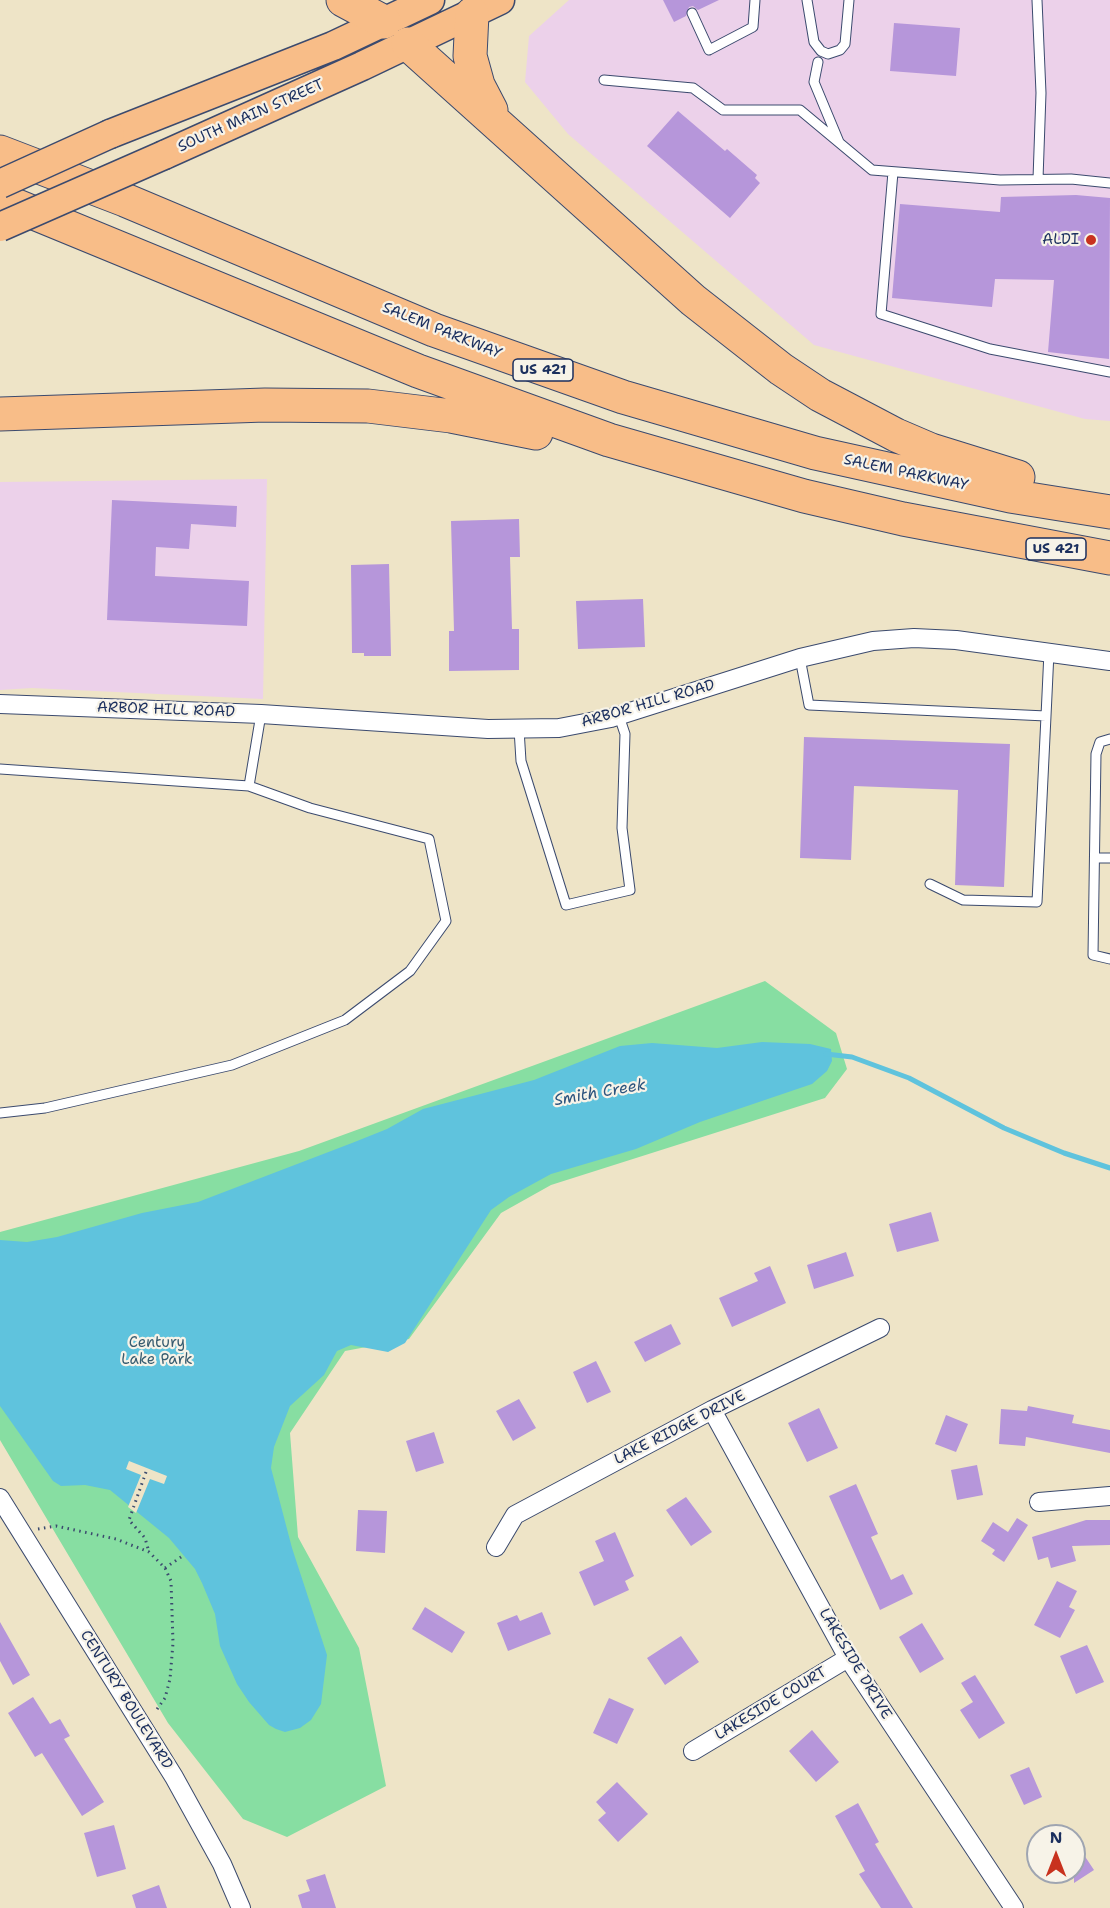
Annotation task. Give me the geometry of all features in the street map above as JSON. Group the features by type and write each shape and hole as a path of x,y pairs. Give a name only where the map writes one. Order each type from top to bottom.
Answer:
{"highway":[{"path":"343,0 384,22"},
{"path":"486,7 468,44 472,71 499,125"},
{"path":"408,44 693,300 781,369 820,394 931,450 1110,501"},
{"name":"SALEM PARKWAY","path":"0,152 125,200 434,330 623,397 730,429 848,460 1011,496 1110,512"},
{"name":"US 421","path":"0,199 428,375 609,440 707,470 903,519 1110,558"},
{"path":"0,414 266,405 368,406 451,416 707,470"}],"main road":[{"name":"SOUTH MAIN STREET","path":"0,184 110,134 280,68 430,0"},
{"name":"SOUTH MAIN STREET","path":"0,227 486,7"},
{"path":"384,22 408,44"}],"street":[{"name":"ARBOR HILL ROAD","path":"0,704 261,714 519,729 559,728 619,716 800,658 873,641 914,638 956,640 1110,661"},
{"name":"LAKE RIDGE DRIVE","path":"496,1547 514,1515 712,1410 880,1328"},
{"name":"LAKESIDE DRIVE","path":"712,1410 848,1658 1014,1908"},
{"path":"1039,1502 1110,1496"},
{"name":"CENTURY BOULEVARD","path":"0,1498 200,1820 241,1908"},
{"name":"LAKESIDE COURT","path":"693,1750 848,1658"}],"lane":[{"path":"692,13 709,50 753,27 755,0"},
{"path":"807,0 814,42 821,51 828,54 840,50 845,44 849,0"},
{"path":"1037,0 1041,93 1038,178"},
{"path":"818,62 814,82 840,144"},
{"path":"604,80 693,88 723,110 800,110 873,170 1000,180 1038,178 1110,183"},
{"path":"893,172 881,314 990,349 1110,372"},
{"path":"930,884 963,900 1037,902 1049,652"},
{"path":"800,658 808,705 1046,716"},
{"path":"249,786 261,714"},
{"path":"519,729 521,761 566,905 630,890 622,828 625,734 619,716"},
{"path":"1110,739 1100,742 1096,754 1093,955 1110,959"},
{"path":"0,769 249,786 310,808 429,839 446,921 410,971 345,1020 232,1065 45,1108 0,1113"},
{"path":"1095,858 1110,858"}],"path":[{"path":"146,1472 129,1520 145,1539 149,1552"},
{"path":"22,1534 56,1526 107,1536 149,1552 165,1568 171,1581 173,1615 170,1679 165,1698 143,1728"},
{"path":"165,1568 184,1555"}],"shaded area":[{"path":"569,0 1110,0 1110,421 1085,419 814,345 568,134 525,82 529,36"},
{"path":"267,479 263,699 32,688 0,690 0,482"}],"green space":[{"name":"Century Lake Park","path":"765,981 836,1033 847,1069 825,1098 551,1185 501,1213 409,1339 345,1351 290,1433 298,1537 359,1648 386,1786 287,1837 243,1819 168,1723 0,1440 0,1232 299,1151"}],"water":[{"name":"Century Lake Park","path":"762,1042 810,1044 831,1049 832,1061 827,1071 812,1084 700,1122 636,1149 551,1174 509,1197 491,1210 405,1343 388,1352 351,1345 337,1351 324,1375 290,1406 274,1447 271,1468 292,1548 327,1655 321,1704 311,1720 300,1728 285,1732 276,1729 269,1725 249,1702 237,1684 220,1646 215,1614 202,1583 195,1569 169,1538 110,1490 85,1485 61,1486 53,1481 0,1406 0,1240 27,1242 57,1237 142,1213 198,1202 387,1129 423,1109 534,1080 620,1046 652,1043 717,1048"}],"pier":[{"path":"129,1461 167,1476 164,1484 150,1479 136,1513 128,1507 141,1475 126,1469"}],"building":[{"path":"663,0 719,0 698,10 693,6 689,7 686,16 674,22"},
{"path":"894,23 960,28 956,76 890,71"},
{"path":"678,111 757,175 755,178 760,183 730,218 647,146"},
{"path":"1076,195 1110,198 1109,359 1048,352 1054,280 995,279 992,307 892,298 900,204 1000,212 1001,197"},
{"path":"112,500 237,506 236,527 191,524 189,549 156,547 155,576 249,581 247,626 107,620"},
{"path":"519,519 520,557 510,557 512,629 519,629 519,670 449,671 449,631 454,631 451,521"},
{"path":"389,564 391,656 364,656 364,653 352,653 351,565"},
{"path":"643,599 645,647 578,649 576,601"},
{"path":"804,737 1010,744 1004,887 955,885 958,790 854,786 851,860 800,858"},
{"path":"931,1212 939,1241 897,1252 889,1224"},
{"path":"846,1252 854,1276 814,1289 807,1265"},
{"path":"770,1266 786,1303 732,1327 719,1298 758,1281 754,1273"},
{"path":"671,1324 681,1344 645,1362 634,1342"},
{"path":"596,1361 611,1392 587,1403 573,1372"},
{"path":"519,1399 536,1428 513,1441 496,1411"},
{"path":"1028,1406 1074,1415 1072,1423 1110,1430 1110,1453 1026,1437 1025,1446 999,1444 1001,1409 1027,1411"},
{"path":"819,1408 838,1448 807,1462 788,1423"},
{"path":"946,1415 968,1424 956,1452 935,1444"},
{"path":"434,1432 444,1463 416,1472 406,1441"},
{"path":"977,1465 983,1495 957,1500 951,1470"},
{"path":"856,1484 878,1534 871,1537 891,1580 903,1574 913,1594 880,1610 829,1496"},
{"path":"686,1497 712,1532 691,1546 666,1510"},
{"path":"358,1510 387,1511 385,1553 356,1551"},
{"path":"1017,1518 1028,1525 1004,1562 992,1554 995,1550 981,1541 993,1522 1008,1532"},
{"path":"1086,1520 1110,1520 1110,1545 1072,1546 1076,1561 1051,1568 1048,1557 1038,1560 1032,1537"},
{"path":"615,1532 634,1576 625,1581 629,1590 594,1606 579,1572 604,1561 595,1541"},
{"path":"1057,1581 1077,1591 1069,1607 1075,1610 1060,1638 1034,1625"},
{"path":"425,1607 465,1632 452,1653 412,1629"},
{"path":"542,1612 551,1634 508,1651 497,1623 517,1615 520,1621"},
{"path":"0,1622 30,1675 13,1685 0,1661"},
{"path":"922,1623 944,1659 920,1673 899,1637"},
{"path":"681,1636 699,1662 665,1685 647,1658"},
{"path":"1087,1645 1104,1682 1076,1694 1060,1656"},
{"path":"975,1675 1005,1723 979,1739 960,1710 973,1702 961,1683"},
{"path":"33,1697 50,1724 60,1719 70,1736 64,1739 104,1802 82,1816 42,1753 35,1757 8,1713"},
{"path":"609,1698 634,1709 617,1744 593,1733"},
{"path":"812,1730 839,1762 816,1782 789,1751"},
{"path":"1029,1767 1042,1797 1024,1805 1010,1775"},
{"path":"617,1782 648,1814 618,1842 598,1820 606,1813 596,1802"},
{"path":"858,1803 879,1842 875,1844 913,1908 881,1908 859,1874 865,1871 835,1816"},
{"path":"114,1825 126,1869 97,1877 84,1833"},
{"path":"1086,1858 1094,1870 1086,1875"},
{"path":"325,1874 336,1908 302,1908 298,1895 310,1891 306,1880"},
{"path":"159,1885 167,1908 136,1908 132,1895"}],"waterway":[{"name":"Smith Creek","path":"826,1054 852,1057 909,1078 1004,1128 1064,1153 1110,1168"}],"place":[{"name":"ALDI","path":"1091,240"}]}
